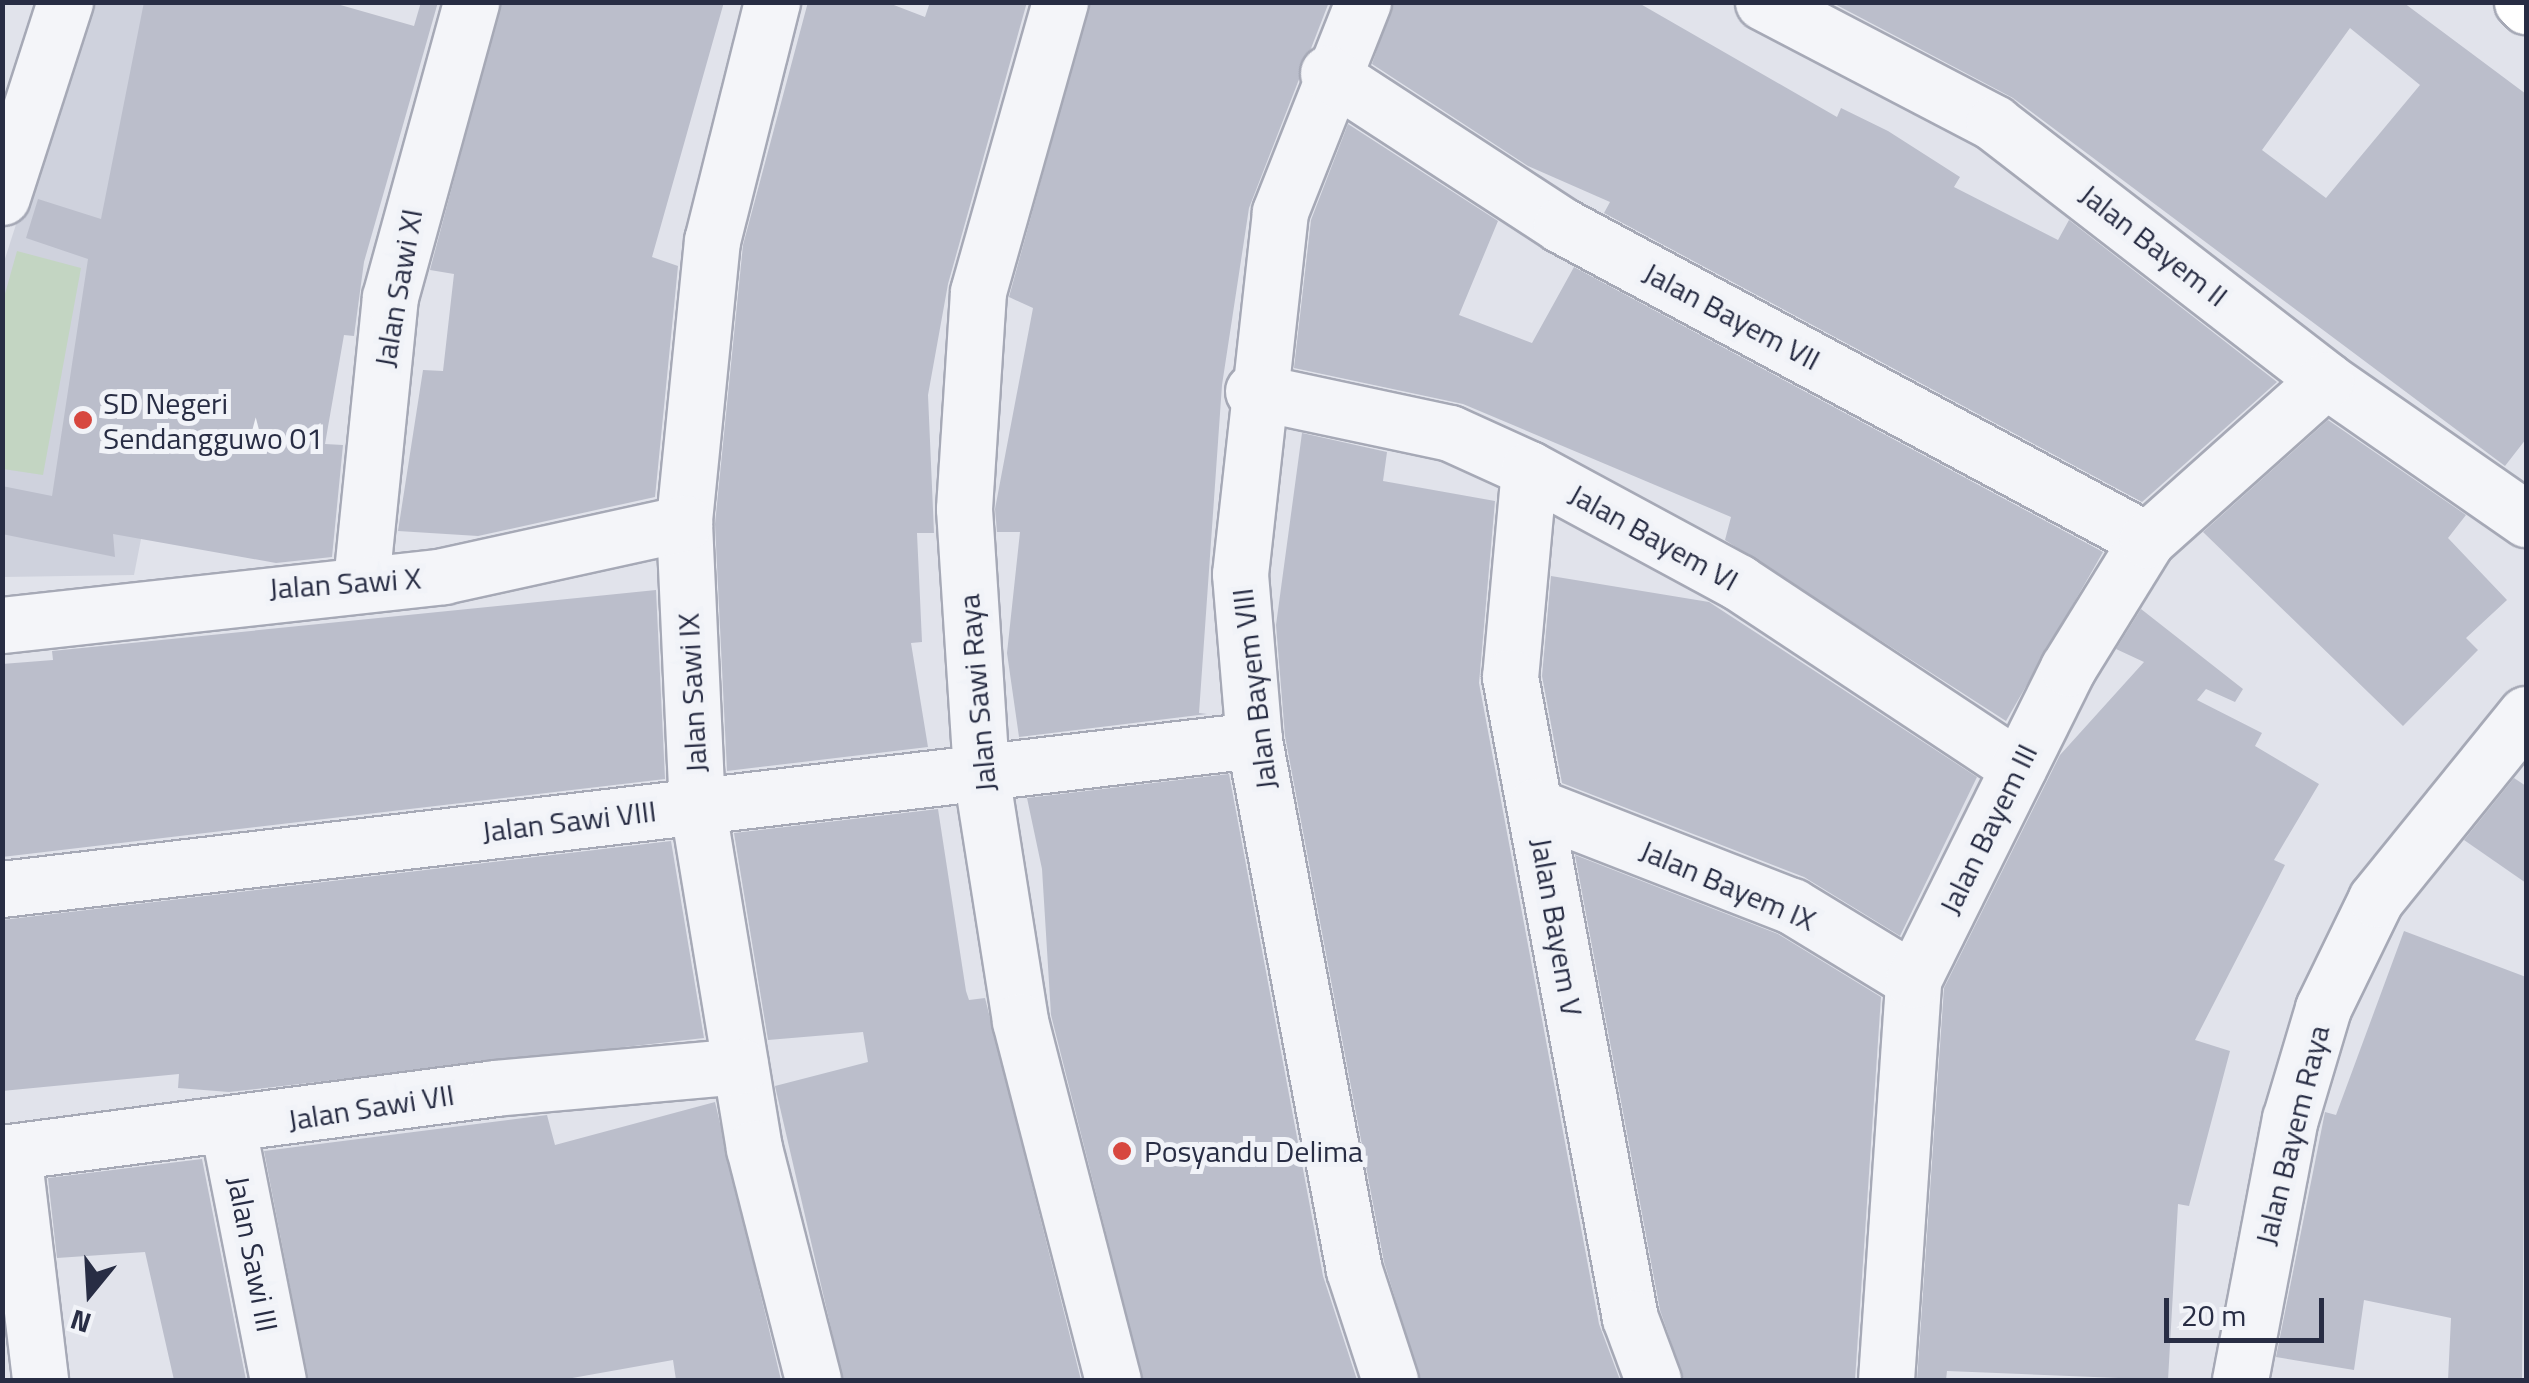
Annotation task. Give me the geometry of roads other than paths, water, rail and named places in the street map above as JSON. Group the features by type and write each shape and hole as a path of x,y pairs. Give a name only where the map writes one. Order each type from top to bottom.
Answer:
{"street":[{"path":"2,197 65,2"},
{"name":"Jalan Sawi XI","path":"361,582 390,297 471,2"},
{"name":"Jalan Sawi IX","path":"772,2 712,240 684,523 698,804 740,1066 813,1380"},
{"name":"Jalan Sawi Raya","path":"1060,2 978,292 964,509 981,774 1020,1020 1114,1380"},
{"name":"Jalan Bayem VIII","path":"1363,2 1328,73 1280,212 1254,392 1240,574 1254,740 1354,1270 1390,1380"},
{"name":"Jalan Bayem II","path":"1762,2 1994,123 2326,380 2526,519"},
{"name":"Jalan Bayem VII","path":"1328,73 1561,224 2147,540"},
{"name":"Jalan Bayem III","path":"1886,1380 1913,980 2018,767 2147,540 2326,380"},
{"name":"Jalan Bayem VI","path":"1254,392 1450,433 1528,469 1738,582 2018,767"},
{"name":"Jalan Bayem V","path":"1528,469 1510,677 1630,1318 1653,1380"},
{"name":"Jalan Sawi X","path":"2,625 361,582 443,576 684,523"},
{"name":"Jalan Bayem Raya","path":"2240,1380 2290,1120 2323,1008 2376,900 2526,714"},
{"name":"Jalan Sawi VIII","path":"2,888 1254,740"},
{"name":"Jalan Bayem IX","path":"1535,806 1792,906 1913,980"},
{"name":"Jalan Sawi VII","path":"8,1152 228,1128 495,1088 740,1066"},
{"name":"Jalan Sawi III","path":"228,1128 278,1380"},
{"path":"8,1152 40,1380"}],"place":[{"name":"SD Negeri Sendangguwo 01","path":"83,420"},
{"name":"Posyandu Delima","path":"1122,1151"}]}
